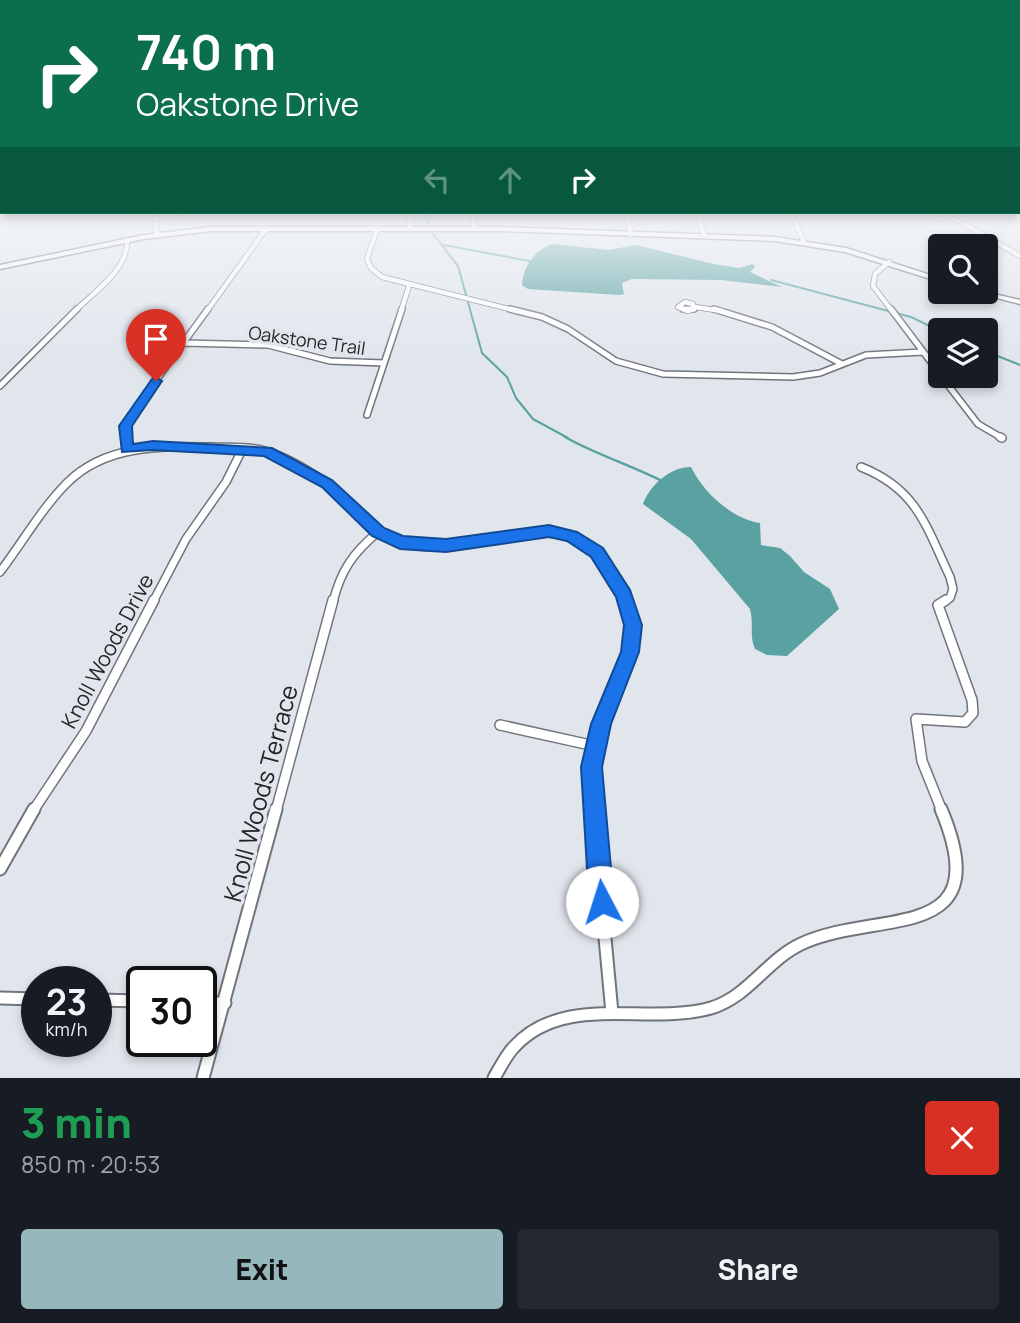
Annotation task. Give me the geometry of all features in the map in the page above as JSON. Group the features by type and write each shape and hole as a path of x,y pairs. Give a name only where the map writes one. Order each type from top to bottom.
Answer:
{"street":[{"path":"0,267 31,260"},
{"path":"0,386 124,260"},
{"path":"127,449 124,432 128,419 243,260"},
{"path":"369,260 369,265 382,277 409,286 542,317 568,329 616,361 650,372 793,377 820,373 876,353 923,352"},
{"path":"882,260 928,275"},
{"path":"889,262 875,274 873,286 928,358"},
{"path":"367,415 409,286"},
{"path":"998,297 1020,302"},
{"path":"695,307 725,310 752,317 842,364"},
{"name":"Oakstone Trail","path":"184,343 268,345 330,361 384,363"},
{"path":"951,388 978,424 1002,438"},
{"path":"0,572 67,483 93,463 127,449 153,446 243,448 282,457 327,484 378,532 400,542 426,546 549,531 571,536 597,552 624,595 633,625 630,652 595,746 591,791 612,1013"},
{"name":"Knoll Woods Drive","path":"0,869 86,731 186,538 226,482 243,448"},
{"path":"494,1078 512,1048 543,1022 563,1015 687,1013 713,1008 736,996 776,959 802,943 926,914 947,901 956,881 956,856 917,754 916,719 965,722 973,713 972,700 938,604 950,598 953,589 950,577 912,498 884,474 861,467"},
{"name":"Knoll Woods Terrace","path":"203,1078 340,575 355,551 378,532"},
{"path":"500,725 595,746"},
{"path":"0,998 21,999"},
{"path":"217,1003 225,1003"}],"water":[{"path":"531,260 699,260 739,268 753,264 755,267 750,272 782,287 721,280 632,279 622,283 624,294 619,295 528,289 522,285"},
{"path":"691,467 703,486 720,503 739,516 760,523 761,545 780,548 804,572 830,589 839,609 787,656 767,655 755,649 750,609 691,539 643,504 650,490 662,478 676,470"}],"waterway":[{"path":"454,260 458,266 482,353 507,377 516,398 533,419 568,438"},
{"path":"771,280 911,317 928,325"},
{"path":"998,356 1020,365"},
{"path":"565,437 660,480"}],"route":[{"path":"156,381 125,426 127,449 153,446 267,451 282,457 337,491 378,532 413,545 446,546 549,531 581,540 597,552 624,595 633,625 630,652 601,724 592,767 591,791 602,902"}]}
